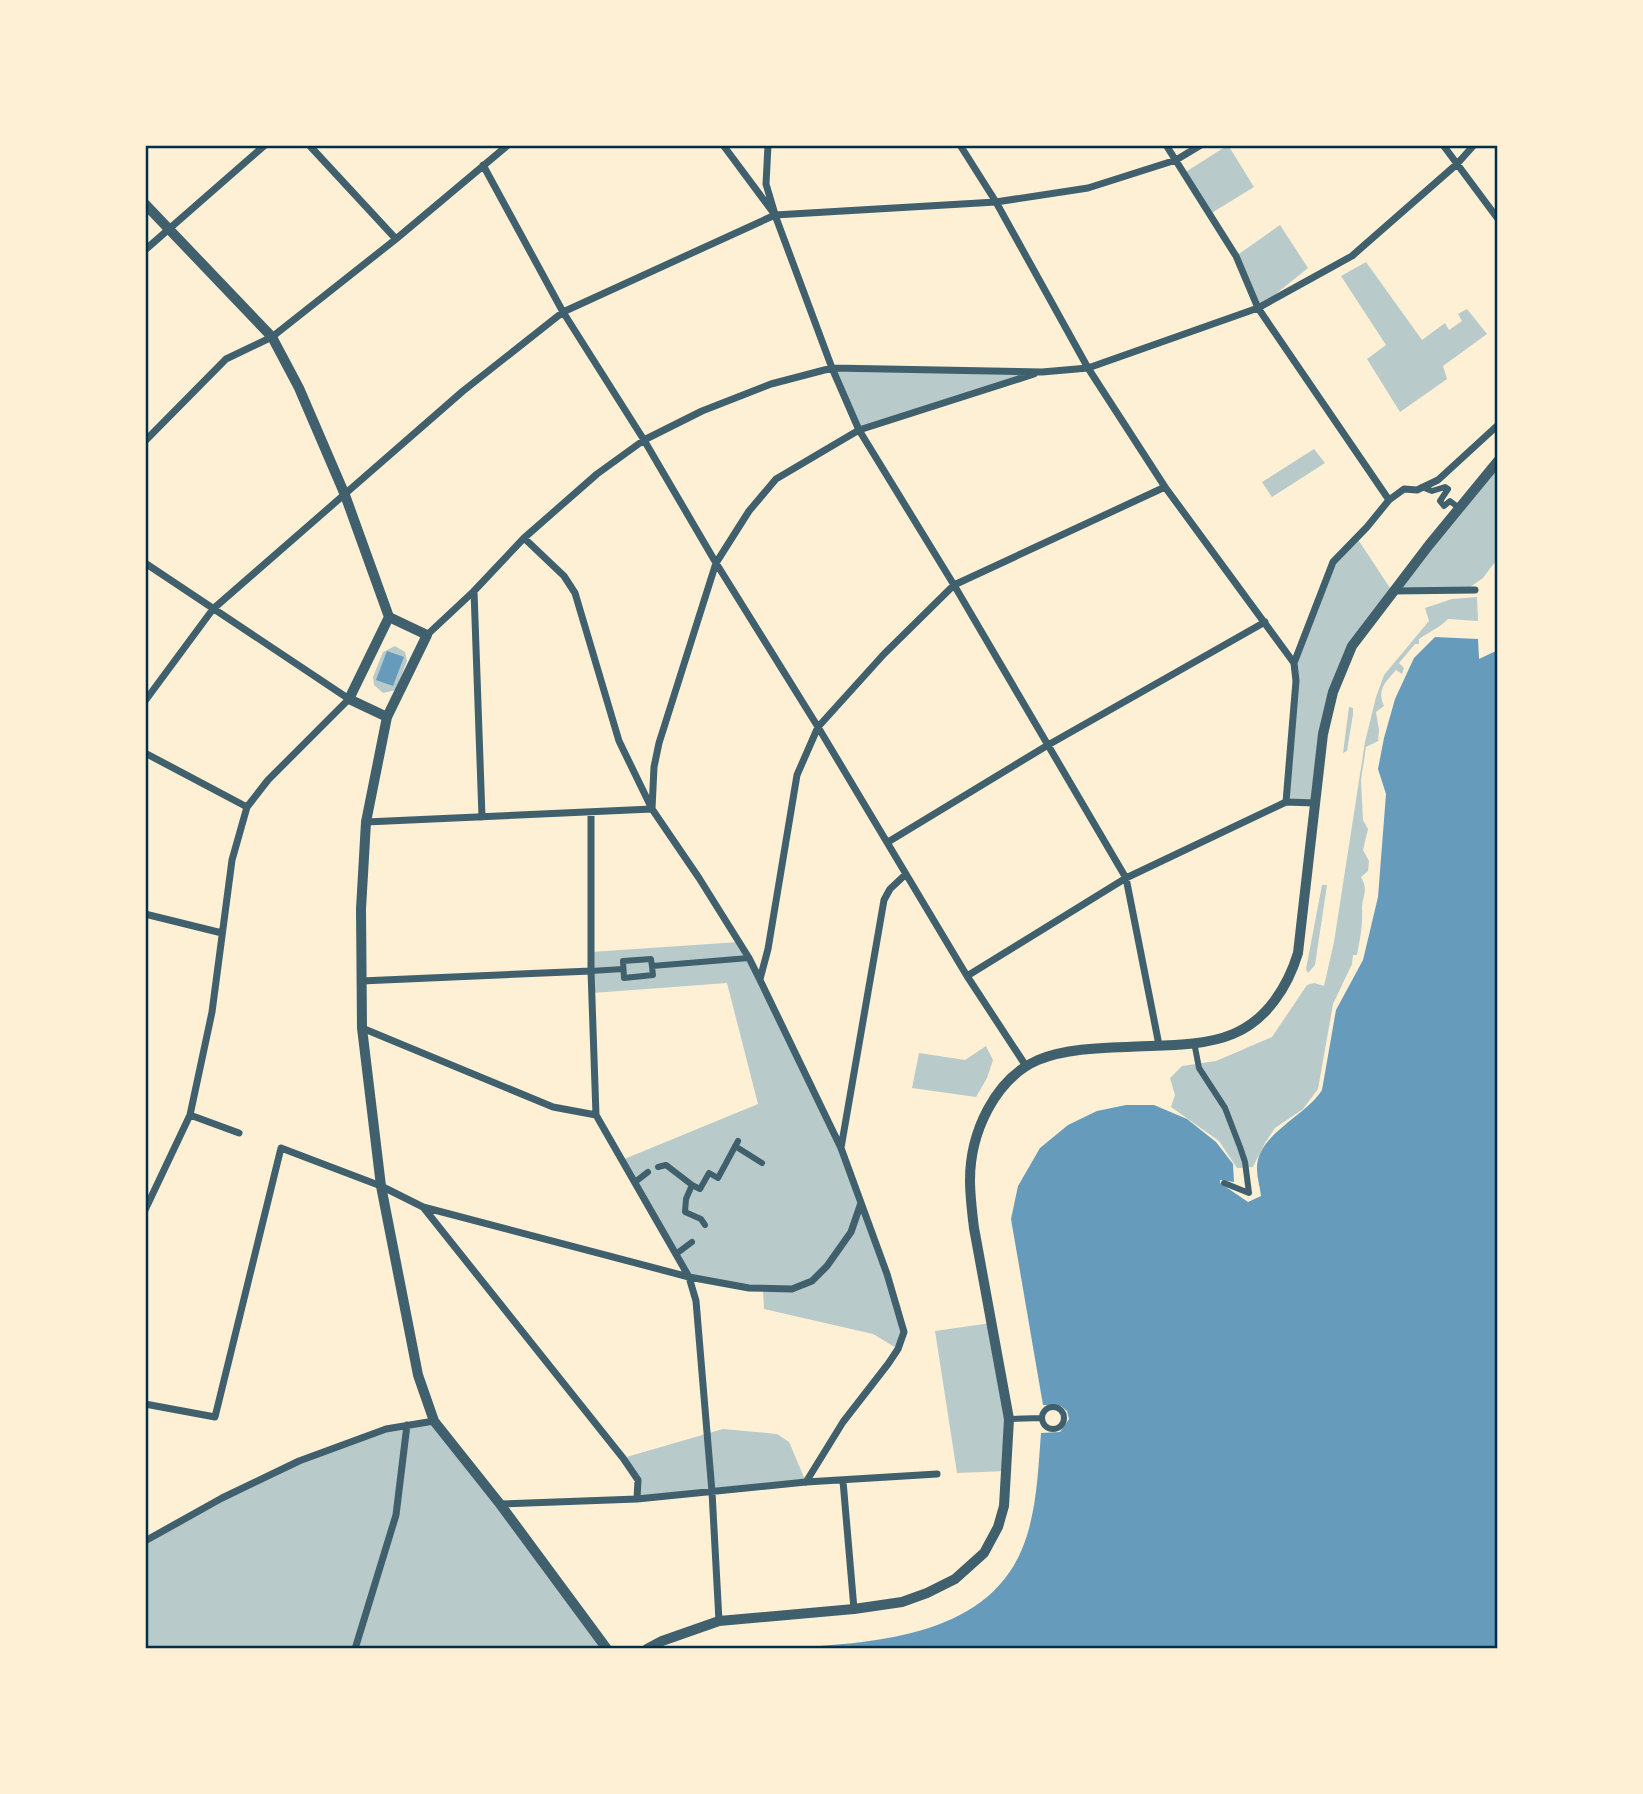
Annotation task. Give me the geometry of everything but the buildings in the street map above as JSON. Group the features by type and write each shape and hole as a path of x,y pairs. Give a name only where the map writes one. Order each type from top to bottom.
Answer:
{"street":[{"path":"145,250 265,145"},
{"path":"309,145 396,239"},
{"path":"145,441 226,359 272,337 396,239 508,145"},
{"path":"723,145 775,215"},
{"path":"768,145 766,184 775,215 832,368 859,430 954,584 1126,878 1159,1045"},
{"path":"960,145 996,202 1088,368 1165,487 1294,663"},
{"path":"1167,145 1236,256 1258,309 1389,500"},
{"path":"145,701 213,609 463,391 563,312 775,215 996,202 1088,188 1176,160 1201,145"},
{"path":"1443,145 1498,219"},
{"path":"607,1649 500,1504 434,1421 418,1375 381,1185 362,1028 366,822 387,717 427,635 474,592 524,538 597,474 644,440 702,411 771,384 832,368 1042,372 1088,368 1258,309 1352,256 1457,164 1474,145"},
{"path":"483,165 563,312 644,440 967,975 1026,1066"},
{"path":"145,204 272,337 299,388 345,495 389,617 427,635"},
{"path":"652,809 654,767 659,743 716,563 749,511 776,479 859,430 1042,372"},
{"path":"1286,802 1296,681 1294,663 1333,562 1389,500 1404,489 1417,490 1438,480 1498,425"},
{"path":"647,1649 719,1621 902,1602 955,1579 984,1553 998,1527 1004,1506 1009,1419 974,1228 970,1179 974,1146 985,1115 1001,1089 1026,1066 1039,1060 1068,1052 1194,1042 1236,1033 1267,1010 1286,985 1301,936 1323,734 1333,692 1352,646 1498,461"},
{"path":"1422,487 1432,491 1445,486 1448,489 1440,501 1444,506 1450,501 1459,508"},
{"path":"760,980 768,948 797,775 818,727 884,654 954,584 1165,487"},
{"path":"524,538 564,576 575,593 619,741 652,809 749,958 841,1148 887,1274 904,1332 898,1349 843,1422 806,1482"},
{"path":"145,563 349,699 387,717"},
{"path":"1393,592 1475,590"},
{"path":"474,592 482,817"},
{"path":"145,1210 190,1115 212,1012 232,860 247,807 268,780 349,699 389,617"},
{"path":"888,842 1048,745 1265,622"},
{"path":"145,753 247,807"},
{"path":"967,975 1126,878 1286,802 1315,803"},
{"path":"366,822 652,809"},
{"path":"591,812 591,971 596,1115 689,1277 696,1301 712,1492 719,1621"},
{"path":"841,1148 884,900 890,889 906,874"},
{"path":"145,914 222,933"},
{"path":"652,966 749,958"},
{"path":"651,959 653,975 624,978 623,969 623,961 651,959"},
{"path":"361,981 623,969"},
{"path":"362,1028 553,1107 596,1115"},
{"path":"1194,1042 1199,1068 1225,1108 1240,1147 1249,1193 1224,1183"},
{"path":"190,1115 239,1133"},
{"path":"658,1167 666,1166 700,1189 709,1173 718,1178 737,1143 762,1163"},
{"path":"145,1404 215,1417 281,1147 381,1185 423,1207 689,1277 749,1288 781,1290 812,1281 839,1251 851,1232 862,1203"},
{"path":"635,1182 648,1172"},
{"path":"692,1185 686,1199 685,1212 701,1219 705,1225"},
{"path":"423,1207 623,1458 638,1480 637,1499"},
{"path":"676,1254 692,1242"},
{"path":"1009,1419 1041,1418"},
{"path":"145,1541 222,1498 299,1461 386,1429 434,1421"},
{"path":"355,1649 396,1515 407,1425"},
{"path":"500,1504 637,1499 806,1482 937,1474"},
{"path":"843,1480 854,1609"},
{"path":"145,1534 158,1535"}],"shaded area":[{"path":"1228,145 1254,187 1210,214 1184,173"},
{"path":"1280,225 1308,268 1258,308 1236,256"},
{"path":"1366,262 1422,340 1445,323 1449,330 1462,321 1458,314 1467,309 1487,334 1443,366 1447,379 1400,412 1367,359 1386,345 1341,276"},
{"path":"832,368 1042,372 859,430"},
{"path":"1314,449 1325,463 1272,497 1262,482"},
{"path":"1498,461 1498,558 1483,578 1466,590 1393,592 1352,646 1333,692 1315,803 1286,802 1294,663 1333,562 1357,538 1392,591"},
{"path":"1477,597 1478,621 1448,619 1419,639 1419,644 1415,644 1399,663 1404,668 1402,674 1396,670 1382,690 1384,706 1376,712 1378,741 1366,747 1361,780 1363,820 1368,829 1363,850 1369,861 1368,871 1361,877 1365,890 1360,938 1357,955 1353,955 1352,964 1333,1004 1318,1089 1303,1109 1275,1128 1253,1167 1237,1168 1219,1141 1171,1107 1175,1095 1170,1078 1182,1066 1216,1061 1272,1037 1307,985 1314,983 1324,986 1334,942 1365,742 1384,675 1429,621 1425,608 1452,599"},
{"path":"395,646 405,652 407,661 396,690 383,693 374,685 373,677 383,652"},
{"path":"1349,707 1353,708 1353,714 1347,751 1343,753"},
{"path":"1322,885 1327,885 1315,965 1308,973 1306,969"},
{"path":"739,942 841,1148 904,1332 898,1349 873,1334 764,1309 763,1289 689,1277 622,1160 758,1104 727,983 592,993 591,952"},
{"path":"986,1046 993,1060 976,1097 912,1088 919,1053 965,1060"},
{"path":"991,1323 1009,1419 1007,1471 957,1473 935,1331"},
{"path":"434,1421 607,1649 145,1649 145,1541 299,1461 386,1429"},
{"path":"723,1429 777,1434 789,1442 806,1482 637,1499 638,1480 623,1458"}],"water":[{"path":"1435,637 1478,639 1479,659 1498,650 1498,1649 777,1649 881,1639 917,1632 950,1620 980,1603 1004,1580 1022,1549 1034,1506 1041,1433 1060,1432 1069,1419 1067,1411 1061,1406 1043,1405 1011,1219 1018,1186 1040,1148 1068,1125 1097,1111 1126,1105 1154,1105 1187,1119 1216,1142 1233,1164 1234,1182 1220,1180 1220,1183 1248,1202 1261,1196 1257,1172 1259,1157 1273,1136 1305,1109 1322,1090 1336,1010 1363,960 1378,897 1386,794 1378,769 1384,738 1395,699 1414,658"},
{"path":"387,651 404,657 393,686 376,680"}]}
